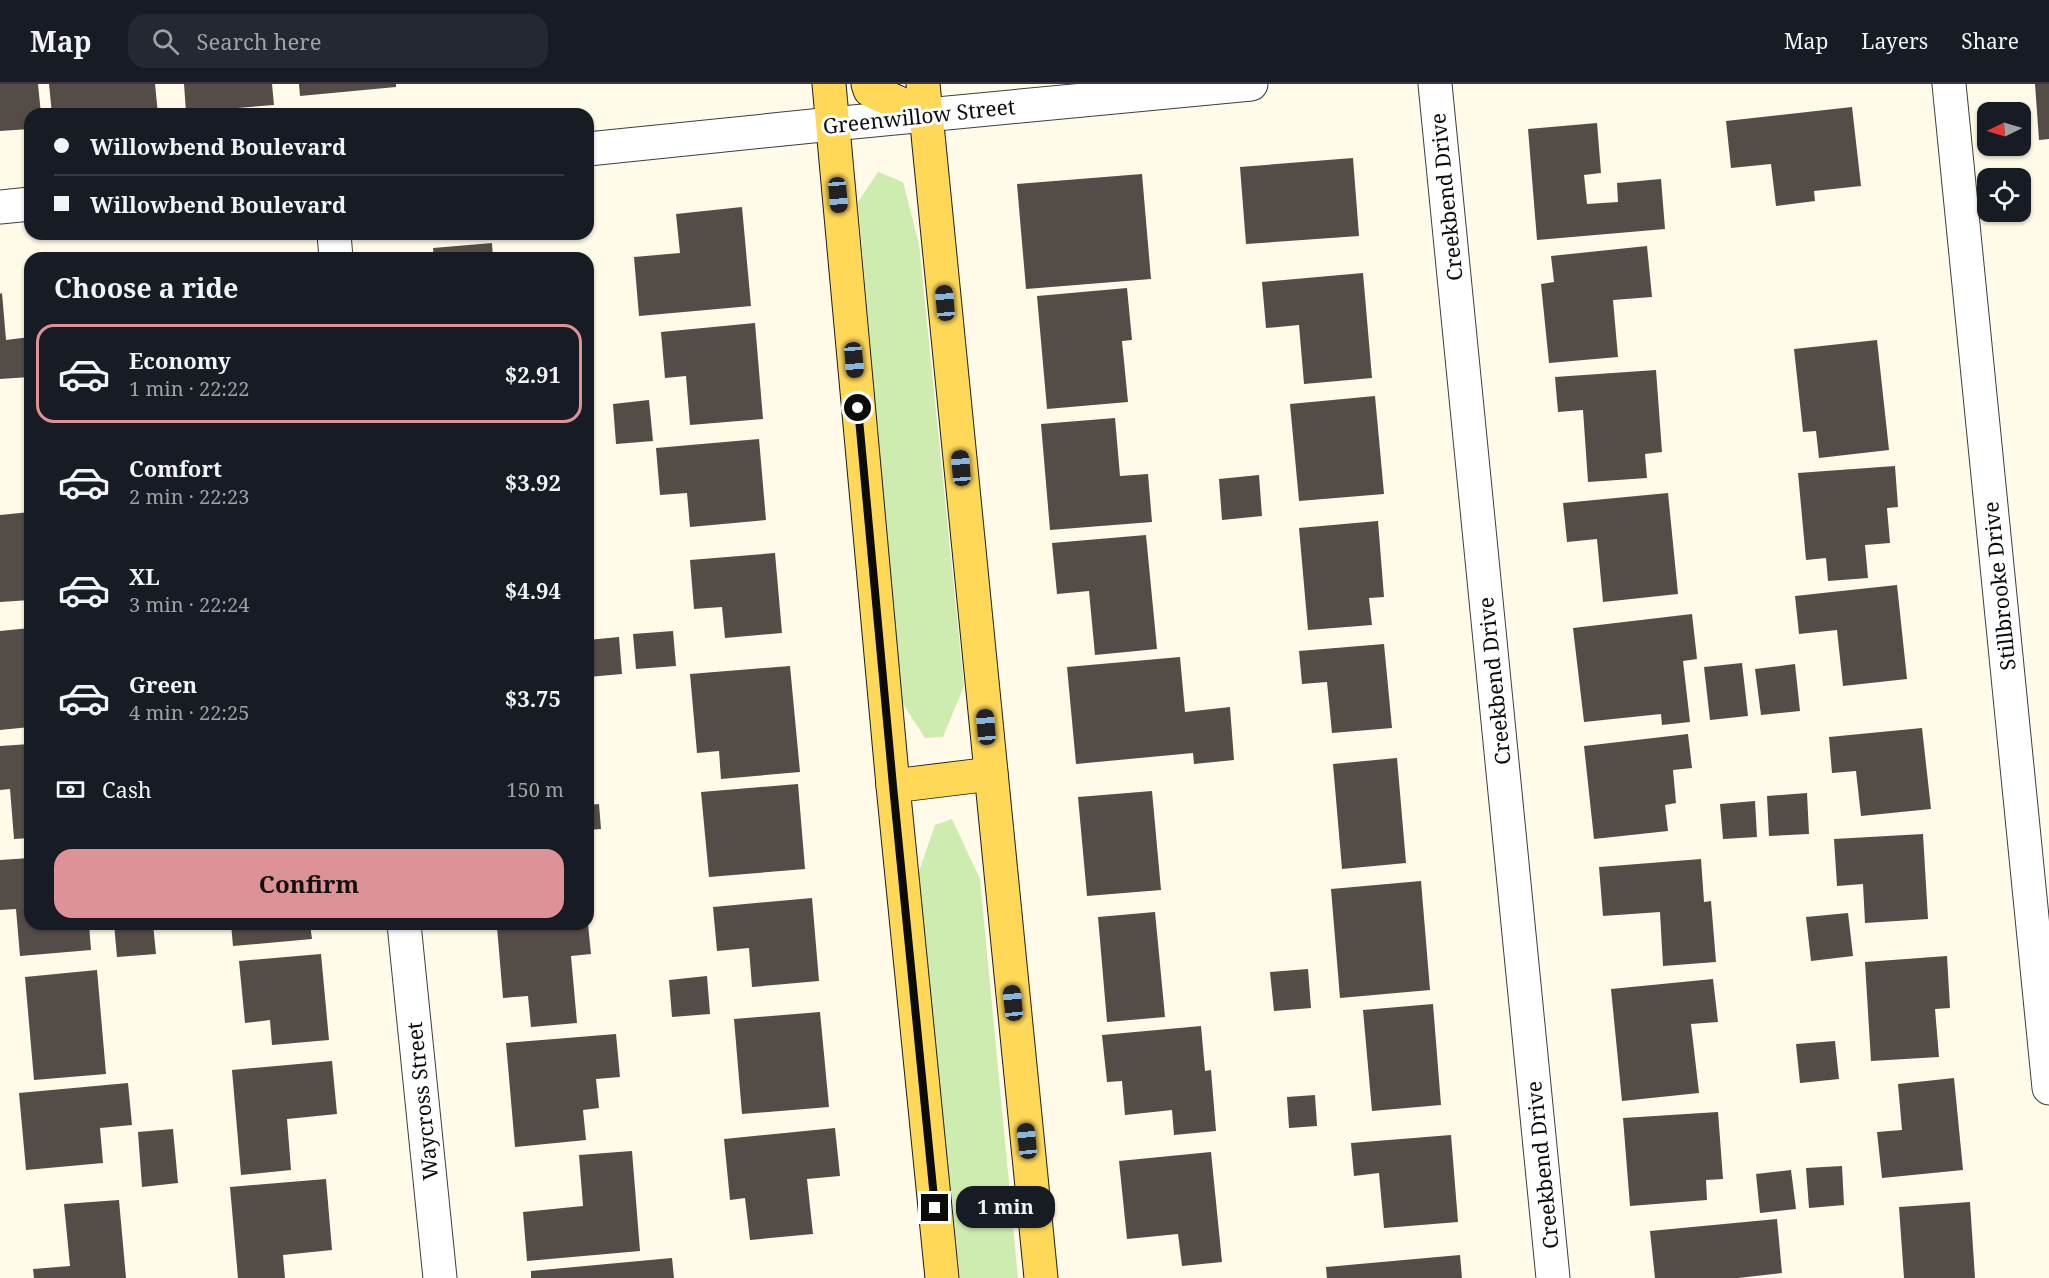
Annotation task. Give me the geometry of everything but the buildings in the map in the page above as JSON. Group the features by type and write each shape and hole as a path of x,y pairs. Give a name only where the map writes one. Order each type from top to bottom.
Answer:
{"main road":[{"path":"829,84 893,786 942,1278"},
{"path":"868,84 870,90 876,93 925,99 1041,1278"},
{"path":"893,786 990,774"}],"street":[{"name":"Greenwillow Street","path":"594,148 832,124 925,99 1251,84"},
{"name":"Creekbend Drive","path":"1435,84 1553,1278"},
{"name":"Stillbrooke Drive","path":"1949,84 2049,1088"},
{"path":"0,207 24,205"},
{"name":"Waycross Street","path":"405,930 440,1278"}],"green space":[{"path":"878,172 903,182 919,244 964,686 943,737 925,738 901,701 858,202"},
{"path":"952,819 980,879 1018,1278 960,1278 917,877 935,825"}],"route":[{"path":"858,408 935,1208"}]}
